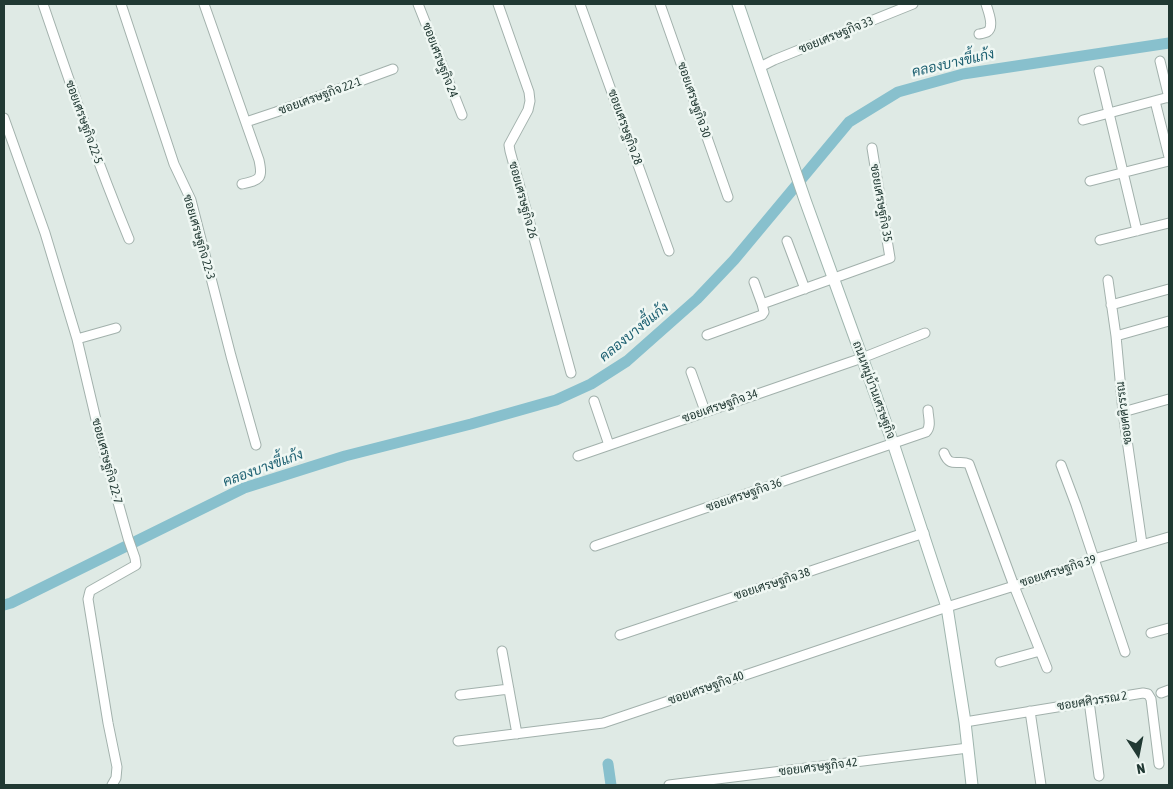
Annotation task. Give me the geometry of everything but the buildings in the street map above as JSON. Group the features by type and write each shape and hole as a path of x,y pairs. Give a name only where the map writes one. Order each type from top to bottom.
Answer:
{"street":[{"name":"ซอยเศรษฐกิจ 22-5","path":"43,4 82,116 129,239"},
{"name":"ซอยเศรษฐกิจ 22-3","path":"121,4 174,164 191,200 230,356 256,445"},
{"path":"204,4 259,160 261,172 256,181 242,184"},
{"name":"ซอยเศรษฐกิจ 24","path":"418,4 462,115"},
{"name":"ซอยเศรษฐกิจ 26","path":"498,4 529,92 530,101 528,110 509,145 510,151 571,373"},
{"name":"ซอยเศรษฐกิจ 28","path":"580,4 669,251"},
{"name":"ซอยเศรษฐกิจ 30","path":"660,4 728,197"},
{"name":"ถนนหมู่บ้านเศรษฐกิจ","path":"738,4 805,200 893,442 947,606 965,722 972,785"},
{"name":"ซอยเศรษฐกิจ 33","path":"760,67 889,9 913,4"},
{"path":"979,34 990,29 991,24 986,4"},
{"path":"1083,120 1169,98 1160,61"},
{"name":"ซอยเศรษฐกิจ 22-1","path":"246,122 393,69"},
{"path":"1098,71 1137,232"},
{"path":"1155,101 1169,157"},
{"name":"ซอยเศรษฐกิจ 22-7","path":"4,118 46,233 77,339 102,445 135,558 136,565 90,591 88,600 117,766 116,778 112,785"},
{"name":"ซอยเศรษฐกิจ 35","path":"833,279 890,258 872,148"},
{"path":"1090,181 1169,161"},
{"path":"1100,240 1169,223"},
{"path":"787,241 805,289"},
{"path":"762,304 833,279"},
{"name":"ซอยศศิวรรณ","path":"1108,280 1116,336 1123,412 1142,544"},
{"path":"707,334 762,316 764,312 754,282"},
{"path":"1111,305 1169,288"},
{"path":"1116,336 1169,321"},
{"path":"77,339 116,328"},
{"name":"ซอยเศรษฐกิจ 34","path":"578,456 862,358 925,333"},
{"path":"691,372 705,411"},
{"path":"1123,412 1169,399"},
{"path":"594,401 609,445"},
{"name":"ซอยเศรษฐกิจ 36","path":"595,546 926,432 929,429 928,410"},
{"path":"944,453 949,461 953,463 965,462 969,464 1014,586 1047,668"},
{"path":"1061,465 1125,652"},
{"name":"ซอยเศรษฐกิจ 38","path":"620,635 924,533"},
{"name":"ซอยเศรษฐกิจ 39","path":"947,606 1169,537"},
{"name":"ซอยเศรษฐกิจ 40","path":"458,741 602,722 947,606"},
{"path":"1151,633 1169,628"},
{"path":"502,651 517,734"},
{"path":"1000,662 1040,651"},
{"path":"460,695 509,689"},
{"name":"ซอยศศิวรรณ 2","path":"965,722 1090,701 1143,693 1148,694 1151,699 1159,764"},
{"path":"1090,701 1099,776"},
{"path":"1030,711 1041,785"},
{"name":"ซอยเศรษฐกิจ 42","path":"669,785 968,748"}],"waterway":[{"name":"คลองบางขี้แก้ง","path":"4,605 244,488 345,456 556,400 591,384 627,361 697,299 734,260 849,122 898,92 963,74 1169,43"},
{"path":"608,764 611,785"}]}
